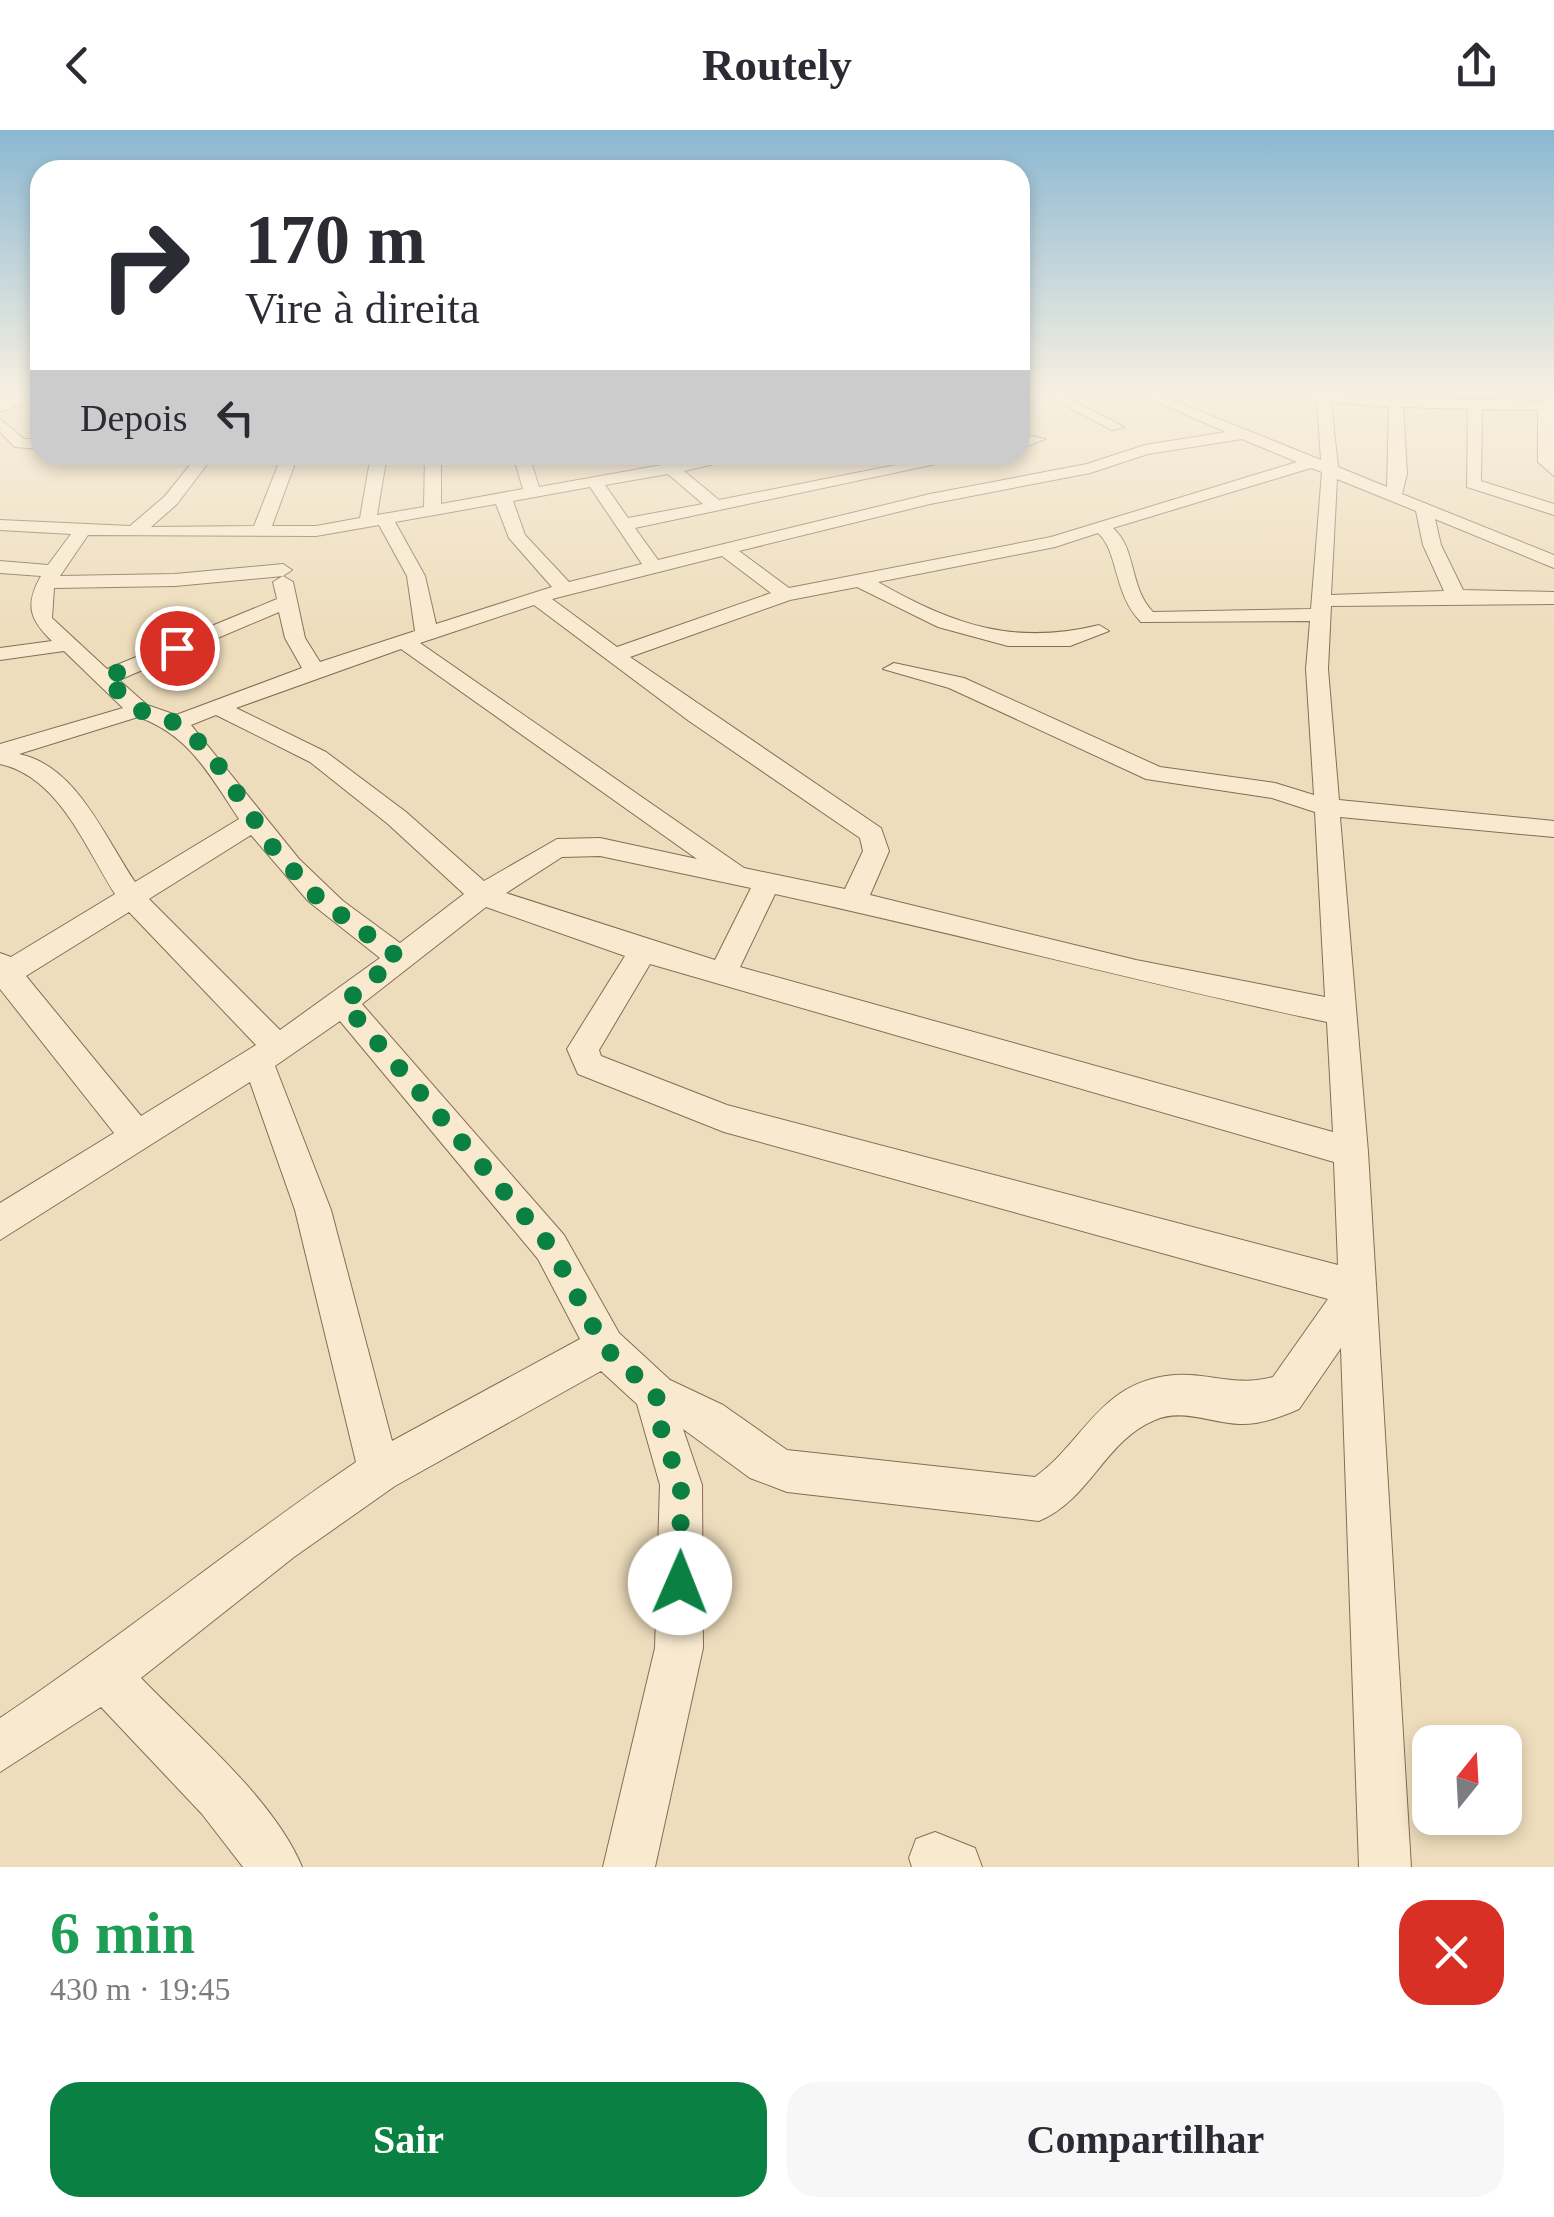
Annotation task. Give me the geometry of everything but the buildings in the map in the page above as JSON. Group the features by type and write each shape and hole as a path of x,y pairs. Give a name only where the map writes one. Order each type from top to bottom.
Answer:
{"street":[{"path":"134,532 172,500 193,472"},
{"path":"261,532 284,472"},
{"path":"378,472 376,523 420,586 428,616 416,640"},
{"path":"432,472 432,513"},
{"path":"526,472 533,494"},
{"path":"628,472 630,476"},
{"path":"0,525 134,532 298,532 376,523 654,472"},
{"path":"676,472 716,506"},
{"path":"622,525 885,472"},
{"path":"176,723 314,671 564,589 930,499 1069,472"},
{"path":"615,655 785,594 1035,546 1102,528 1185,498 1292,472"},
{"path":"1321,472 1321,608 1316,658 1343,1013 1386,1867"},
{"path":"1339,472 1423,505 1478,515 1554,562"},
{"path":"1394,494 1399,472"},
{"path":"1473,472 1473,484 1554,510"},
{"path":"595,483 652,568"},
{"path":"1478,515 1554,492"},
{"path":"504,500 508,527 564,589"},
{"path":"1423,505 1432,545 1456,596"},
{"path":"1102,528 1117,541 1120,568 1140,612 1148,618 1456,596 1554,598"},
{"path":"83,530 40,594 38,610 66,646 139,710 176,723 208,750 255,821 318,898 398,957"},
{"path":"298,532 286,552 286,602 295,638 314,671"},
{"path":"728,551 785,594"},
{"path":"0,567 53,576 176,580 283,570"},
{"path":"861,581 980,634 1069,643 1099,632"},
{"path":"537,598 697,716 872,834 876,851 852,901"},
{"path":"104,678 286,602"},
{"path":"416,640 754,880"},
{"path":"0,654 66,646"},
{"path":"894,669 956,683 1154,774 1275,791 1325,807 1554,829"},
{"path":"216,706 318,757 397,818 482,896 642,951 1351,1152"},
{"path":"0,755 139,710"},
{"path":"0,755 29,763 53,778 129,895 267,1054 310,1199 351,1375 380,1471"},
{"path":"138,1136 2,972 255,821"},
{"path":"0,1223 344,1003 398,957 482,896 567,845 600,847 852,901 1136,970 1343,1013"},
{"path":"723,972 754,880"},
{"path":"642,951 583,1049 589,1065 734,1121 1358,1288"},
{"path":"344,1003 551,1247 604,1347 656,1394 708,1420 765,1463 787,1471 1039,1499 1062,1488 1105,1427 1156,1398 1199,1395 1244,1404 1285,1394 1358,1288"},
{"path":"0,1747 105,1676 278,1541 380,1471 604,1347"},
{"path":"630,1867 679,1648 681,1485 662,1434 656,1394"},
{"path":"105,1676 220,1796 268,1864"}],"route":[{"path":"177,648 104,678 139,710 176,723 208,750 231,791 274,849 318,898 398,957 344,1003 551,1247 565,1266 604,1347 656,1394 662,1434 681,1485 680,1583"}]}
